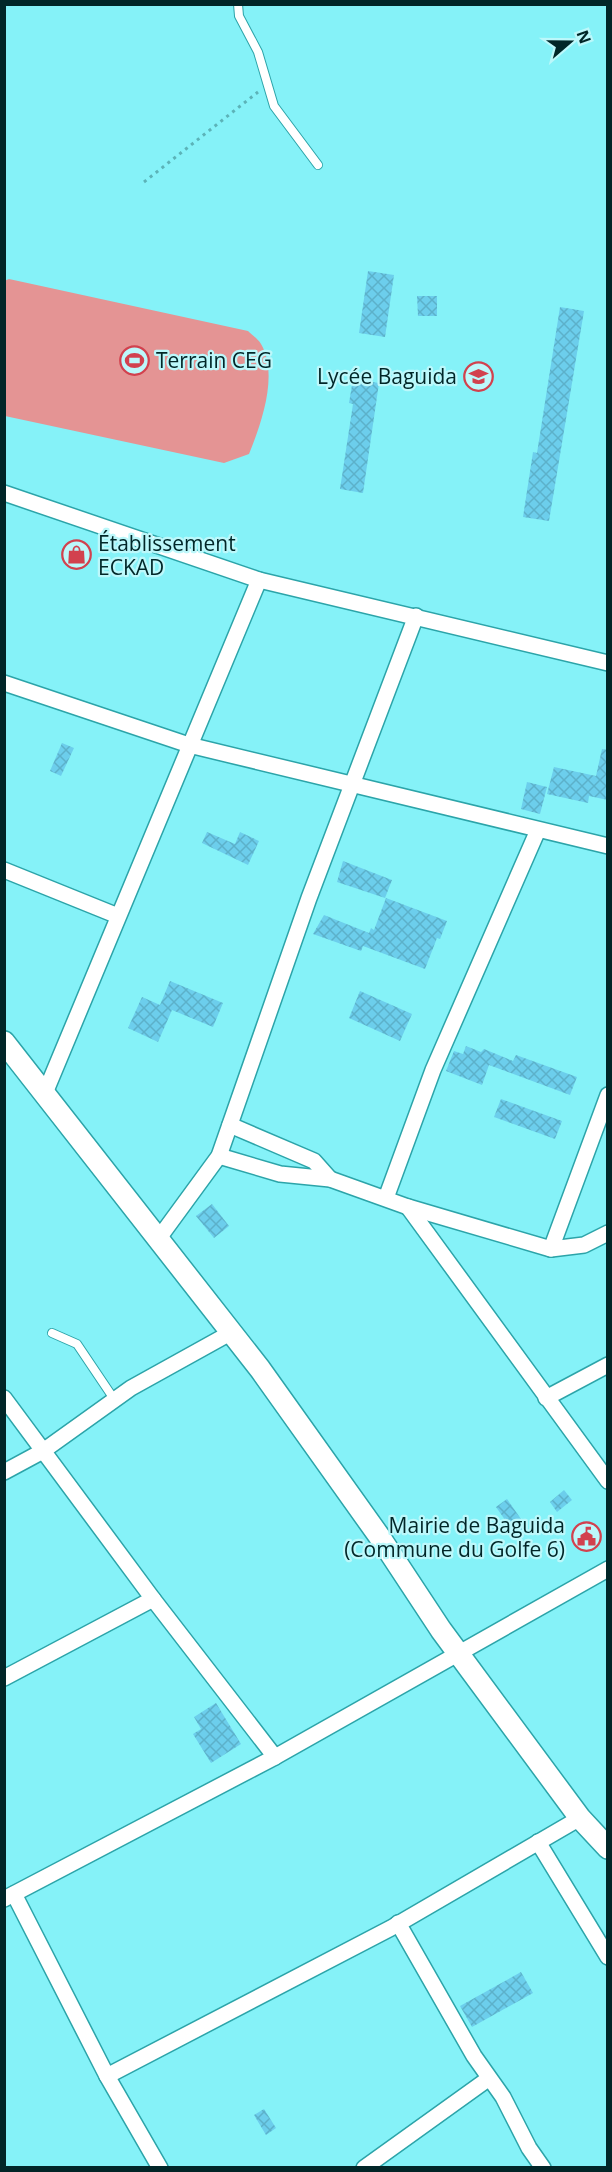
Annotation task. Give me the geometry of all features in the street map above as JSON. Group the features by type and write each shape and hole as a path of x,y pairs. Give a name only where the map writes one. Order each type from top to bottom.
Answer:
{"street":[{"path":"4,493 259,580 608,663"},
{"path":"45,1093 259,580"},
{"path":"159,1238 219,1156 353,783 416,616"},
{"path":"4,683 189,745 608,846"},
{"path":"386,1198 433,1070 538,830"},
{"path":"4,870 118,916"},
{"path":"4,1042 232,1332 378,1536 458,1653 580,1818 608,1848"},
{"path":"551,1249 608,1095"},
{"path":"230,1125 314,1161 330,1179"},
{"path":"219,1156 279,1173 330,1179 408,1208 551,1249 584,1245 608,1233"},
{"path":"408,1208 608,1482"},
{"path":"4,1472 43,1451 114,1399 232,1332"},
{"path":"546,1398 608,1365"},
{"path":"4,1398 153,1599 275,1757"},
{"path":"160,2168 9,1897 275,1757 608,1569"},
{"path":"4,1678 153,1599"},
{"path":"107,2076 398,1923 580,1818"},
{"path":"538,1842 608,1957"},
{"path":"398,1923 488,2079 503,2097 529,2148 543,2168"},
{"path":"364,2168 488,2079"}],"lane":[{"path":"238,4 239,16 258,52 274,106 318,165"},
{"path":"52,1333 77,1344 114,1399"}],"path":[{"path":"144,182 267,84"}],"shaded area":[{"name":"Terrain CEG","path":"9,279 248,331 261,344 268,370 263,414 249,454 224,463 5,416 4,281"}],"building":[{"path":"368,271 394,275 385,337 359,333"},
{"path":"417,296 437,296 437,316 418,316"},
{"path":"560,307 584,311 549,521 523,517 533,452 537,453"},
{"path":"353,379 379,383 363,493 340,489 353,404 349,403"},
{"path":"62,743 74,748 61,776 50,771"},
{"path":"602,749 608,750 608,800 589,796 588,803 547,794 554,767 596,776"},
{"path":"527,782 547,787 540,814 521,809"},
{"path":"207,832 235,844 240,832 259,841 248,865 202,843"},
{"path":"343,861 392,880 385,898 337,882"},
{"path":"386,898 447,921 440,939 437,938 425,969 363,946 361,951 313,934 324,915 369,933 371,928 374,930"},
{"path":"170,981 223,1003 213,1027 172,1010 158,1042 128,1028 142,997 160,1005"},
{"path":"360,991 412,1014 400,1041 349,1018"},
{"path":"466,1046 481,1052 484,1049 513,1061 516,1055 577,1077 570,1095 489,1065 482,1085 446,1071 454,1051 463,1054"},
{"path":"501,1099 562,1121 555,1139 494,1117"},
{"path":"212,1204 229,1226 214,1238 196,1216"},
{"path":"564,1490 572,1500 557,1512 550,1502"},
{"path":"507,1499 528,1529 517,1537 496,1507"},
{"path":"216,1703 241,1744 211,1763 193,1734 201,1729 194,1717"},
{"path":"521,1972 533,1993 472,2027 460,2006"},
{"path":"264,2109 276,2128 266,2135 254,2115"}],"place":[{"name":"Terrain CEG","path":"135,360"},
{"name":"Lycée Baguida","path":"478,376"},
{"name":"Établissement ECKAD","path":"77,555"},
{"name":"Mairie de Baguida (Commune du Golfe 6)","path":"586,1537"}]}
